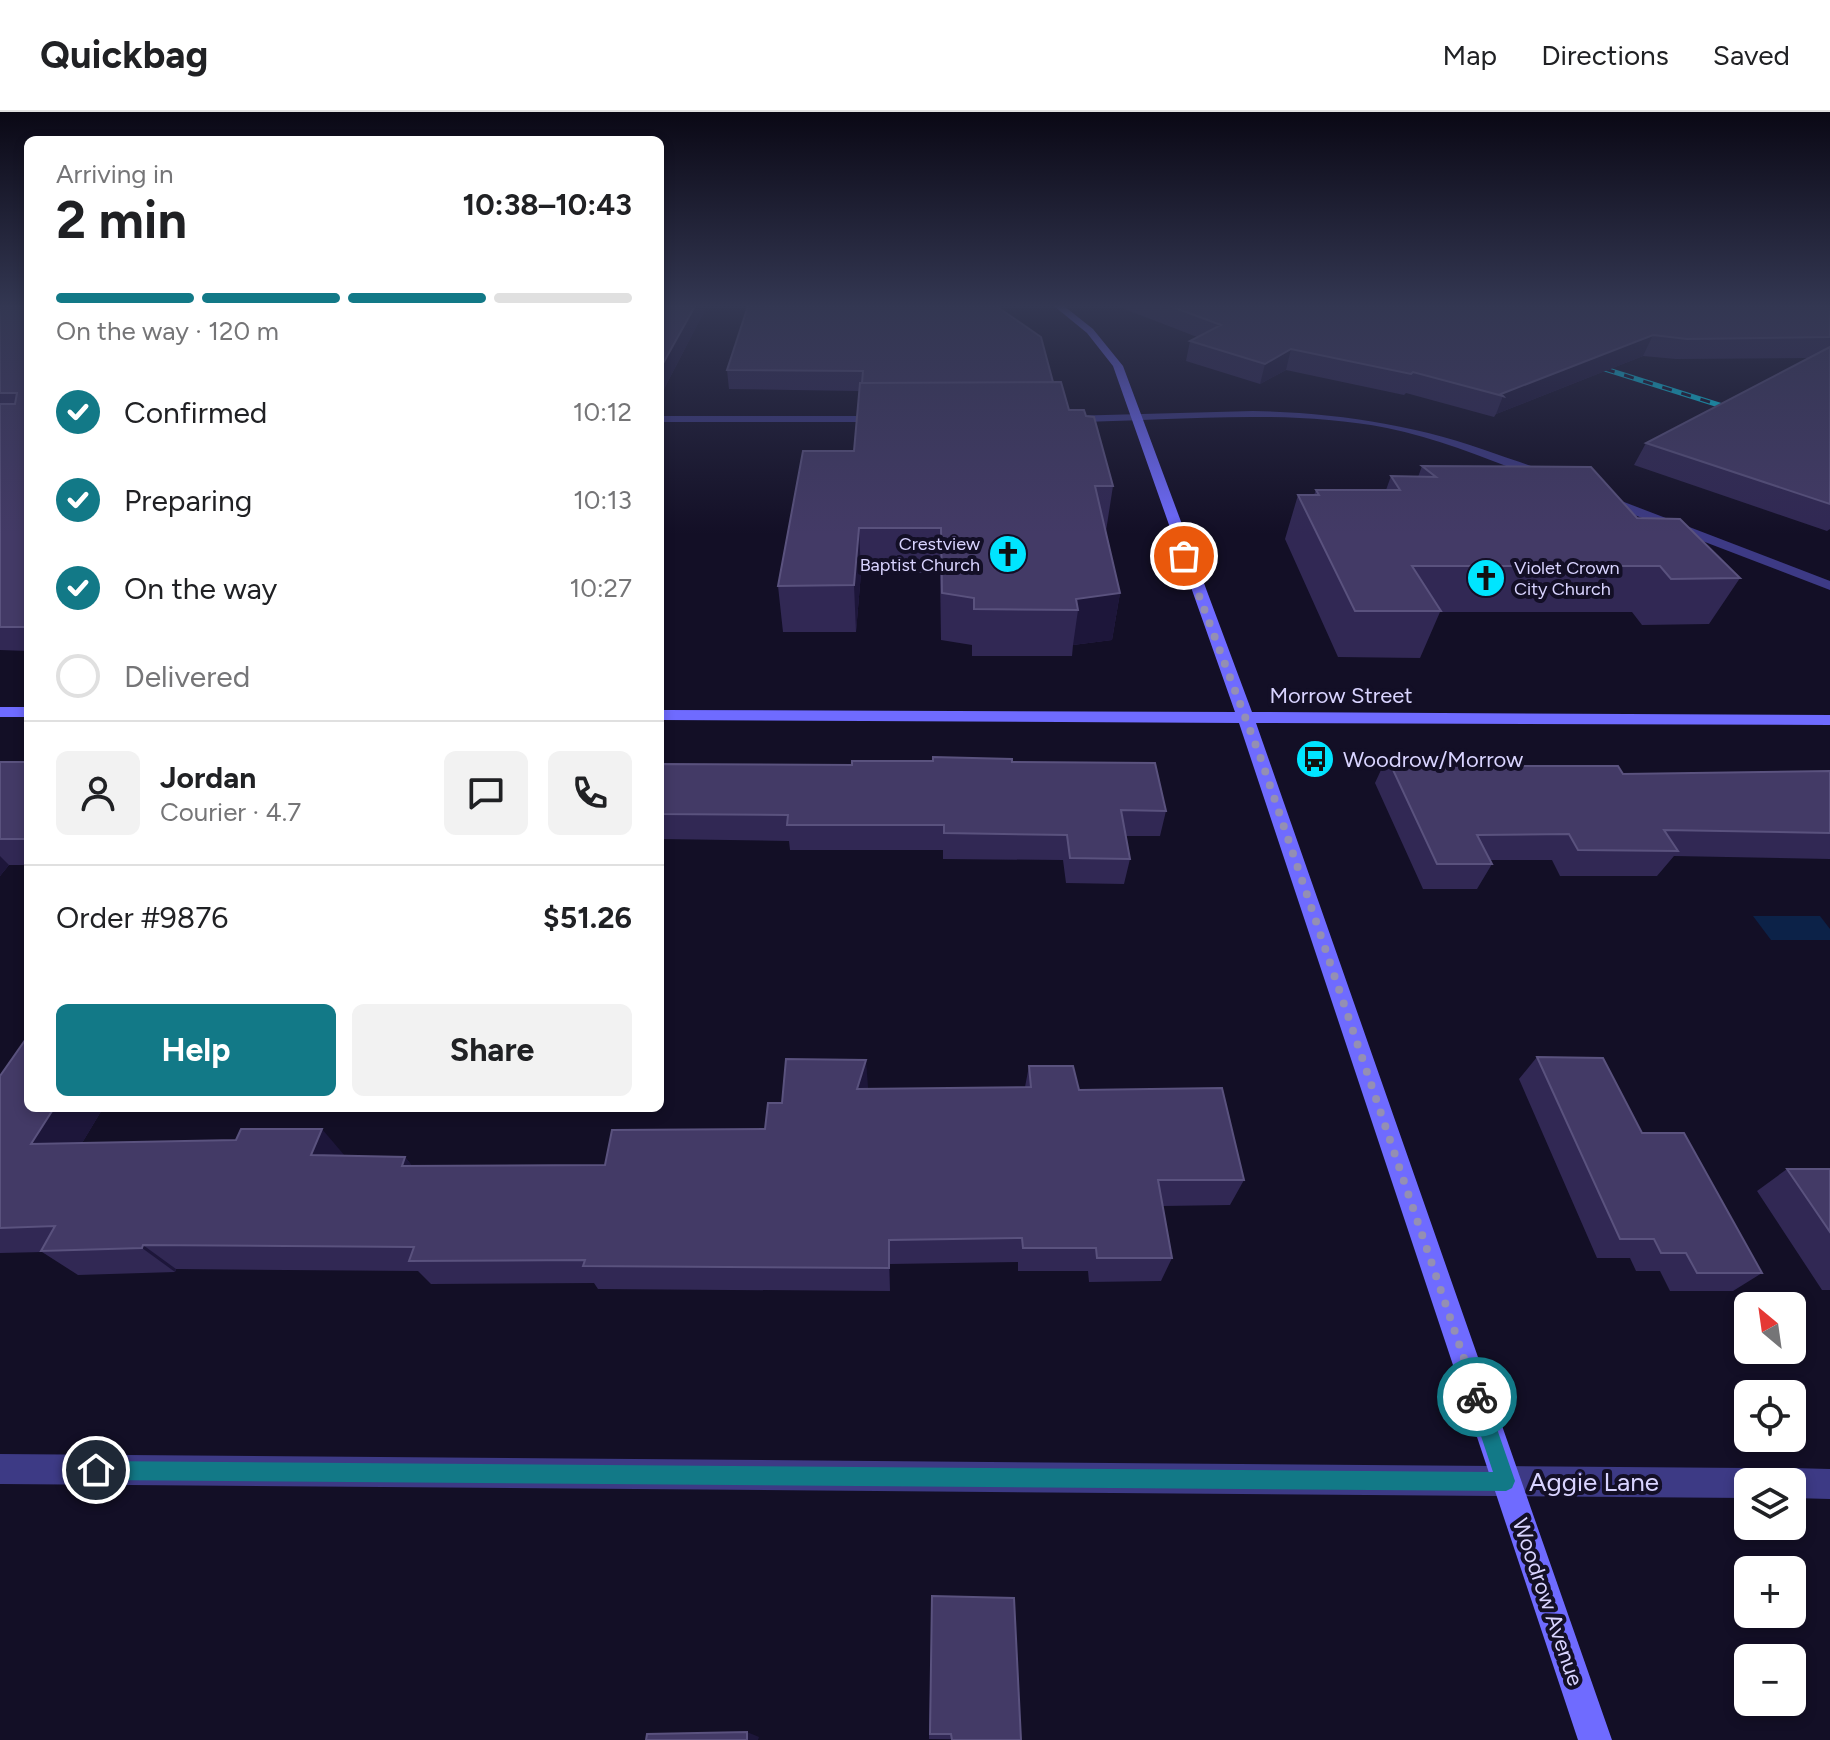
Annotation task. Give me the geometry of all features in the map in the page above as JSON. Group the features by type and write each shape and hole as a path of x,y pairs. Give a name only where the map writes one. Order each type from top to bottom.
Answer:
{"street":[{"name":"Woodrow Avenue","path":"1123,382 1243,717 1261,759 1595,1740"},
{"path":"1048,419 1281,416 1362,421 1455,442 1556,481"},
{"path":"664,419 893,419"},
{"path":"1600,498 1830,586"},
{"path":"0,712 24,712"},
{"name":"Morrow Street","path":"664,715 1830,720"},
{"name":"Aggie Lane","path":"0,1469 1734,1483"},
{"path":"1806,1483 1830,1484"}],"water":[{"path":"1753,916 1820,916 1830,929 1830,940 1771,940"}],"building":[{"path":"0,382 24,382 24,627 0,627 0,404 15,404 17,393 0,393"},
{"path":"862,382 1053,382 862,383"},
{"path":"1061,382 1069,410 1084,410 1086,416 1094,417 1113,486 1095,486 1120,593 1076,599 1078,610 974,609 974,598 942,593 941,528 859,528 854,585 778,586 803,451 854,451 860,383"},
{"path":"1450,382 1532,382 1501,394 1503,396"},
{"path":"1763,382 1830,382 1830,504 1646,443"},
{"path":"1422,466 1591,467 1637,518 1680,519 1740,578 1671,579 1660,566 1412,566 1441,611 1355,611 1298,495 1319,495 1316,490 1400,490 1391,476 1436,477"},
{"path":"933,757 1012,759 1012,762 1155,763 1166,811 1121,810 1130,859 1070,858 1067,835 944,833 944,825 787,825 788,815 664,814 664,764 852,765 852,761 933,761"},
{"path":"1387,757 1494,757 1499,766 1618,766 1623,774 1830,771 1830,833 1664,830 1678,851 1578,850 1569,834 1477,835 1492,864 1437,864"},
{"path":"0,762 24,762 24,839 0,839"},
{"path":"24,1042 24,1112 51,1112 31,1144 236,1140 241,1129 322,1129 311,1155 405,1157 402,1166 605,1165 612,1130 765,1129 768,1103 782,1103 786,1059 866,1060 857,1089 1031,1087 1029,1066 1073,1066 1079,1090 1222,1088 1244,1180 1158,1180 1172,1258 1097,1258 1096,1248 1023,1248 1022,1238 889,1240 889,1268 583,1266 585,1260 409,1261 414,1247 143,1245 142,1248 41,1251 55,1226 0,1228 0,1076"},
{"path":"1537,1057 1603,1058 1642,1133 1684,1133 1762,1273 1697,1273 1686,1253 1661,1253 1654,1239 1620,1239"},
{"path":"1787,1169 1830,1169 1830,1232"},
{"path":"932,1596 1014,1598 1021,1740 952,1740 951,1734 930,1734"},
{"path":"747,1732 747,1740 646,1740 647,1734"}],"railway":[{"path":"1646,382 1738,411"}],"way so far":[{"path":"1184,556 1261,759 1477,1397"}],"place":[{"name":"Crestview Baptist Church","path":"1008,554"},
{"name":"Violet Crown City Church","path":"1486,578"},
{"name":"Woodrow/Morrow","path":"1315,759"}],"route":[{"path":"96,1470 1506,1481 1477,1397"}]}
